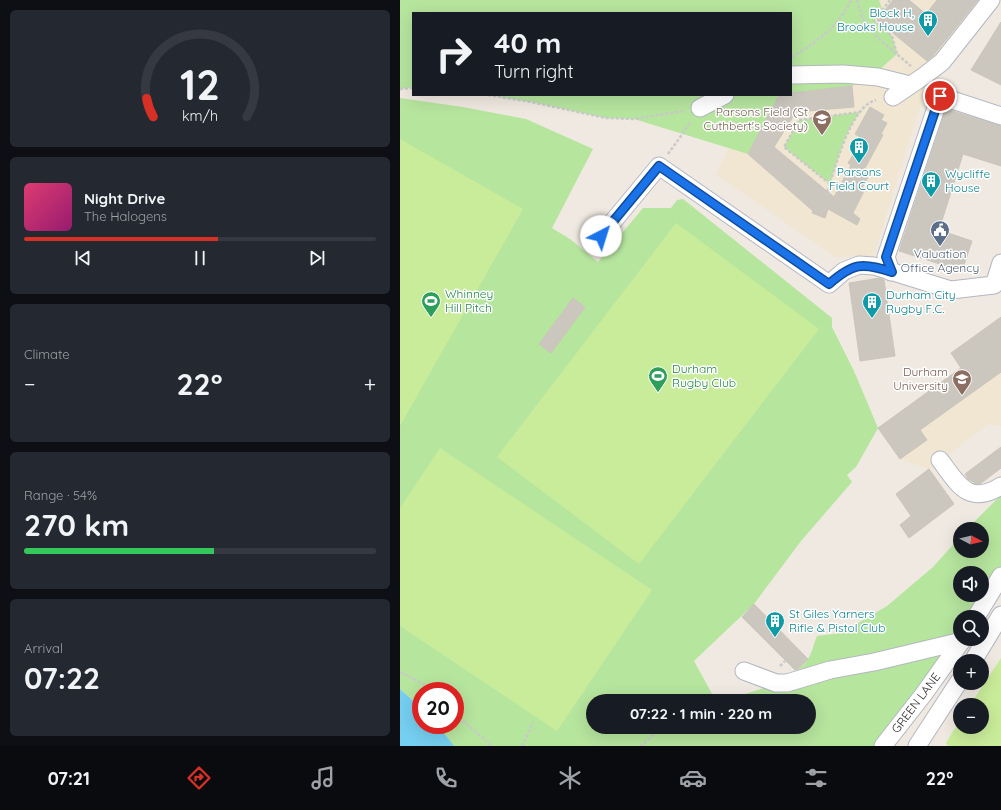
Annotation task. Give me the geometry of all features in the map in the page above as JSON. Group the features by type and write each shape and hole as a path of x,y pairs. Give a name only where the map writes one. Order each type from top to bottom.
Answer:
{"street":[{"path":"893,97 942,62 991,0"},
{"path":"792,75 843,74 871,76 910,85"},
{"path":"700,108 723,96"},
{"path":"892,272 886,257 940,96 1001,116"},
{"path":"601,236 659,166 829,284 844,271 859,266 874,266 950,290 994,285 1001,263"},
{"path":"940,460 962,489 978,494 992,492 1001,486"},
{"path":"980,610 1001,576"},
{"path":"977,654 1001,615"},
{"path":"744,671 776,683 787,683 830,670 874,662 953,642"},
{"name":"GREEN LANE","path":"883,746 924,695 958,646"},
{"path":"917,746 953,690"}],"path":[{"path":"792,57 817,41 835,26 851,0"},
{"path":"857,0 862,18 880,40 924,76"},
{"path":"890,0 874,21 892,36 897,54"},
{"path":"400,89 412,88"},
{"path":"494,96 531,102 606,118 634,119 700,108"},
{"path":"826,196 844,144 860,112 872,101 893,97"},
{"path":"659,166 700,108"},
{"path":"830,184 784,147 799,120 860,112"},
{"path":"400,672 419,682"},
{"path":"464,722 492,746"},
{"path":"522,746 533,722"},
{"path":"640,746 655,734"}],"shaded area":[{"name":"Parsons Field (St Cuthbert's Society)","path":"869,0 1001,0 1001,3 923,98 874,256 836,257 716,175 753,96 792,96 792,94"},
{"name":"Durham University","path":"1001,317 1001,426 988,424 929,469 900,459 878,428 961,368 951,353"}],"green space":[{"path":"400,0 879,0 882,9 874,21 892,36 897,54 878,71 852,86 792,93 792,12 412,12 412,88 400,89"},
{"path":"494,96 778,96 748,154 634,119 606,118 531,102"},
{"path":"400,98 463,107 526,119 593,149 552,228 570,239 598,262 643,208 671,208 677,200 683,199 832,318 832,327 854,371 878,428 856,467 847,475 852,482 801,541 754,604 694,661 712,694 586,694 586,734 816,734 816,694 744,694 767,687 800,668 811,654 817,636 841,633 887,606 933,567 953,545 953,558 989,558 989,522 974,522 1001,495 1001,571 989,589 989,566 953,566 953,602 980,602 975,610 953,610 953,643 917,692 880,736 874,746 454,746 445,734 464,734 464,682 412,682 412,700 400,689"},
{"path":"860,112 846,137 830,184 784,147 799,120"},
{"name":"Whinney Hill Pitch","path":"400,139 523,209 400,426"},
{"name":"Durham Rugby Club","path":"676,223 819,329 639,564 497,457"},
{"path":"440,448 652,590 557,731 400,626 400,508"},
{"path":"1001,658 1001,746 948,746 946,743 953,732 953,734 989,734 989,698 975,698 980,690 989,690 989,676"}],"water":[{"path":"400,689 412,700 412,734 445,734 454,746 400,746"}],"building":[{"path":"893,0 909,0 926,14 937,0 978,0 933,56 927,61 877,20"},
{"path":"1001,22 1001,85 971,70"},
{"path":"852,86 854,107 796,112 774,147 834,197 851,165 848,163 855,152 852,150 860,137 855,134 870,107 884,115 881,120 887,123 881,134 883,135 864,170 867,171 864,175 868,177 861,190 864,191 853,213 860,219 857,225 828,209 825,218 812,213 813,211 748,154 778,96 792,96 792,93"},
{"name":"Wycliffe House","path":"946,109 1001,126 1001,166 963,154 939,230 972,241 962,271 899,251"},
{"name":"Durham City Rugby F.C.","path":"880,278 884,280 895,356 860,361 849,283"},
{"path":"573,298 585,307 551,353 539,344"},
{"path":"1001,317 1001,372 920,430 927,440 900,459 878,428 961,368 951,353"},
{"path":"1001,447 1001,468 980,484 968,479 965,474"},
{"path":"929,469 954,504 909,538 900,525 911,516 896,494"},
{"name":"St Giles Yarners Rifle & Pistol Club","path":"754,604 808,659 798,669 795,670 742,617"}],"place":[{"name":"Block H, Brooks House","path":"928,37"},
{"name":"Parsons Field (St Cuthbert's Society)","path":"822,136"},
{"name":"Parsons Field Court","path":"859,164"},
{"name":"Wycliffe House","path":"931,198"},
{"name":"Valuation Office Agency","path":"940,247"},
{"name":"Whinney Hill Pitch","path":"431,318"},
{"name":"Durham City Rugby F.C.","path":"872,319"},
{"name":"Durham Rugby Club","path":"658,393"},
{"name":"Durham University","path":"962,396"},
{"name":"St Giles Yarners Rifle & Pistol Club","path":"775,638"}],"route":[{"path":"601,236 659,166 829,284 844,271 859,266 874,266 892,272 886,257 940,96"}]}
